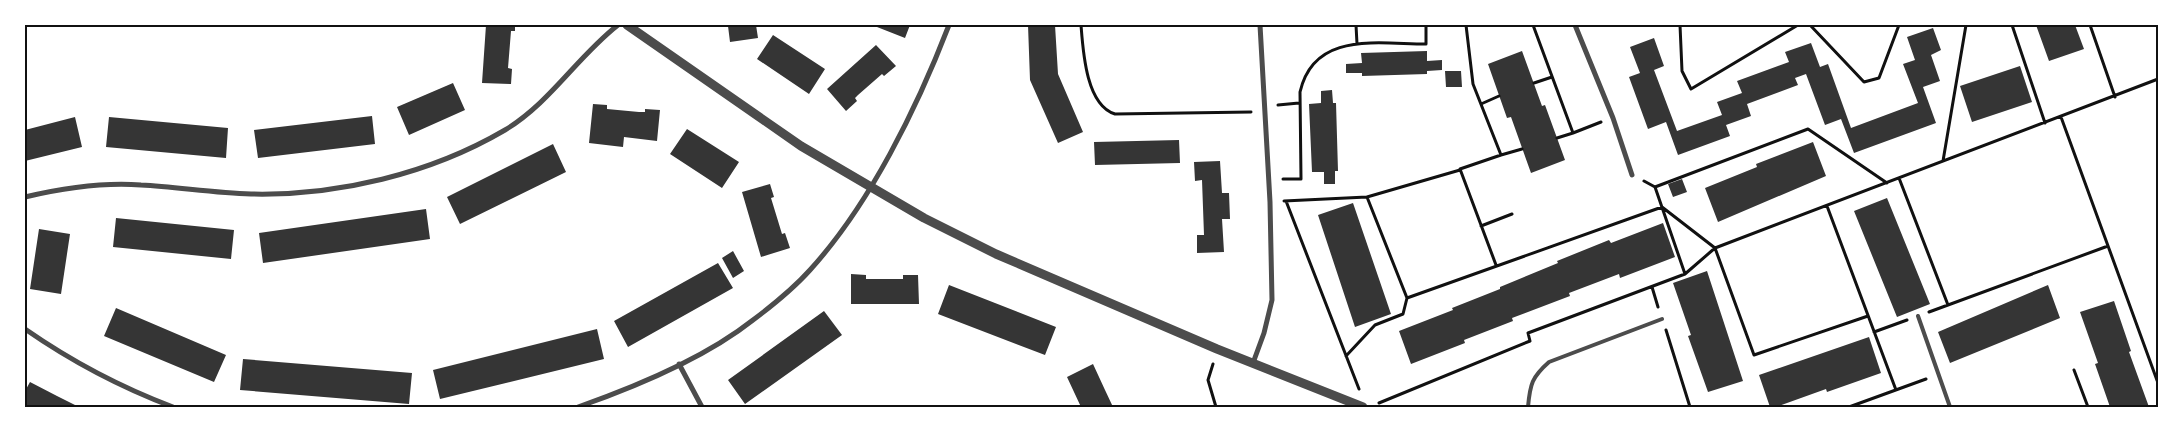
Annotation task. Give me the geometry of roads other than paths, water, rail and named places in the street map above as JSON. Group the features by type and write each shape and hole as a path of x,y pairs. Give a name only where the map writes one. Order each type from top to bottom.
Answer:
{"street":[{"path":"25,197 50,191 109,184 141,185 218,193 287,193 338,187 390,176 452,156 506,129 531,111 556,88 600,40 618,25"},
{"path":"627,25 786,135 869,187 924,218 996,254 1217,348 1363,407"},
{"path":"578,407 679,364 715,346 752,322 809,271 846,225 869,187 926,84 949,25"},
{"path":"1253,363 1264,333 1272,300 1270,202 1260,25"},
{"path":"1575,25 1613,118 1632,175"},
{"path":"25,329 88,369 130,390 173,407"},
{"path":"679,364 702,407"}],"lane":[{"path":"1918,316 1950,407"},
{"path":"1528,407 1535,374 1549,362 1662,319"}]}
